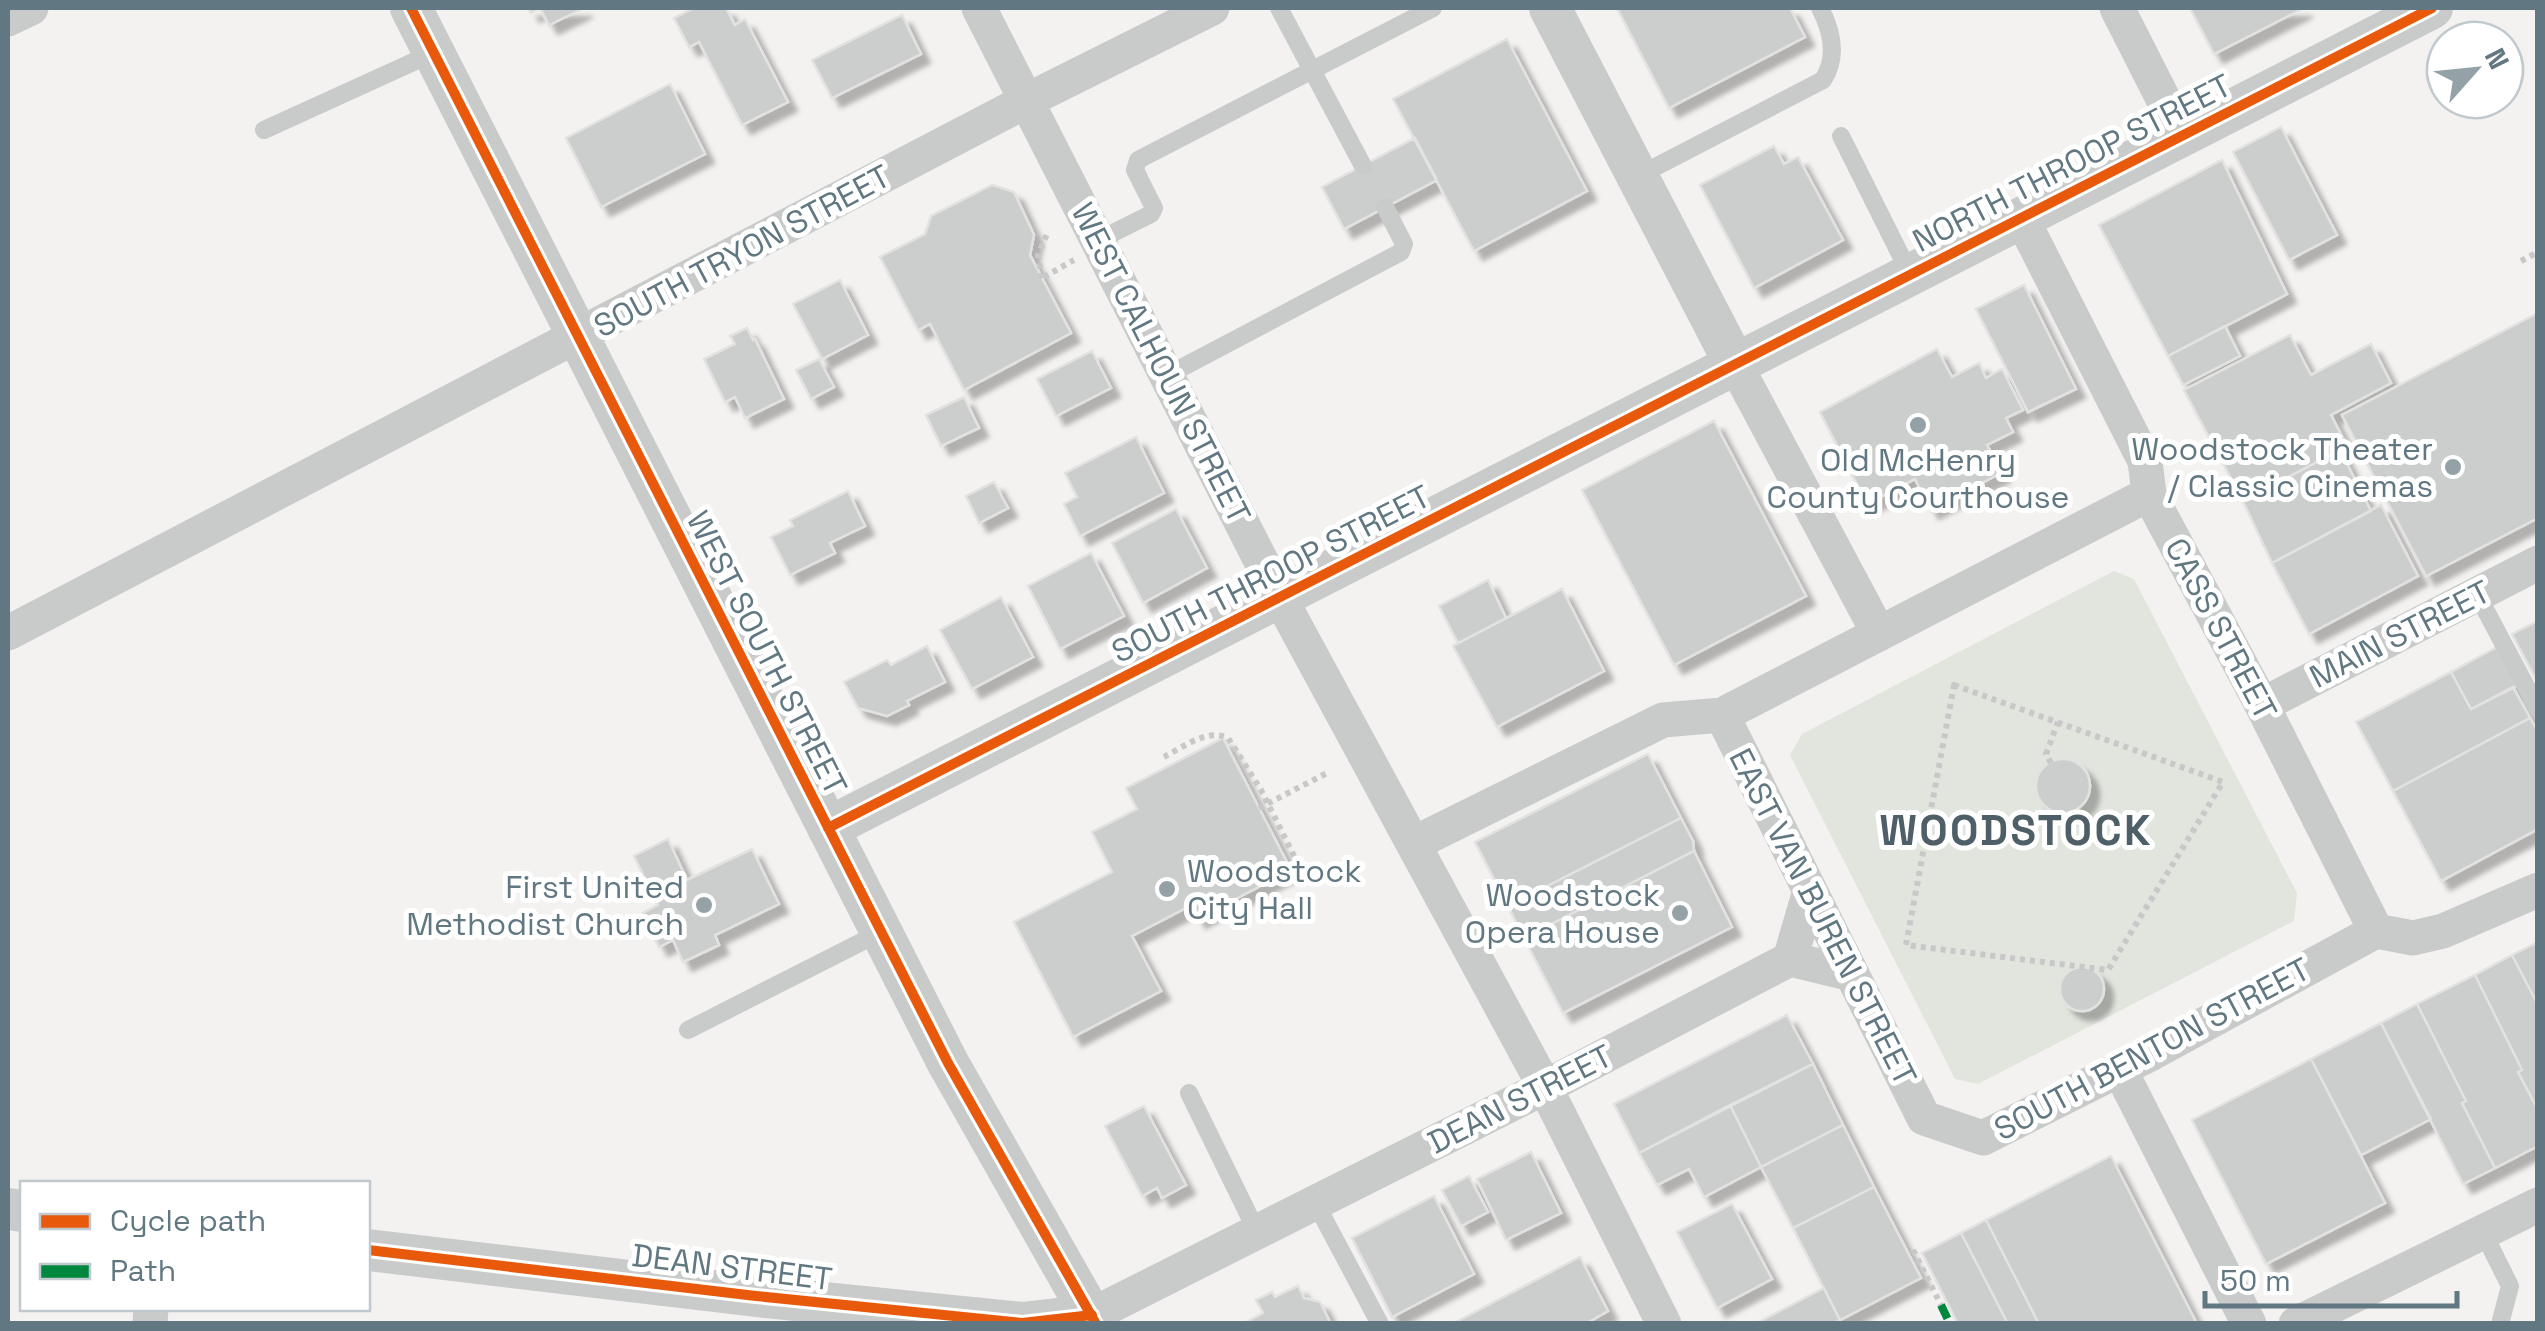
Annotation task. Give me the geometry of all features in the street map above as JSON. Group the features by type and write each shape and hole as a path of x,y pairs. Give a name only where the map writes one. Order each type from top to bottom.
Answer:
{"street":[{"path":"8,20 30,8"},
{"name":"WEST SOUTH STREET","path":"410,8 948,1063 1094,1319"},
{"name":"WEST CALHOUN STREET","path":"979,8 1280,598 1545,1087 1664,1324"},
{"name":"SOUTH TRYON STREET","path":"8,633 1028,100 1212,8"},
{"path":"1550,8 1879,634"},
{"path":"2116,8 2182,136"},
{"name":"NORTH THROOP STREET","path":"1735,364 2432,8"},
{"name":"CASS STREET","path":"2021,217 2146,461 2149,494 2262,705 2376,931"},
{"name":"SOUTH THROOP STREET","path":"828,828 1735,364"},
{"path":"1415,843 1663,720 1722,716 2149,494"},
{"name":"MAIN STREET","path":"2262,705 2538,563"},
{"name":"EAST VAN BUREN STREET","path":"1722,716 1924,1118"},
{"path":"2376,931 2412,938 2444,931 2538,890"},
{"path":"1810,891 1790,959 1852,974"},
{"name":"SOUTH BENTON STREET","path":"1924,1118 1983,1138 2120,1070 2376,931"},
{"name":"DEAN STREET","path":"370,1250 1022,1323 1094,1319 1790,959"},
{"path":"2120,1070 2249,1324"},
{"path":"2296,1324 2538,1205"}],"lane":[{"path":"1279,8 1363,166"},
{"path":"1099,240 1151,214 1154,208 1135,170 1138,160 1433,8"},
{"path":"1637,176 1823,80 1830,68 1832,36 1820,8"},
{"path":"264,130 434,53"},
{"path":"1841,136 1910,274"},
{"path":"1168,375 1401,252 1404,244 1385,207"},
{"path":"2478,594 2538,709"},
{"path":"688,1030 881,932"},
{"path":"1188,1093 1257,1232"},
{"path":"1316,1202 1380,1324"},
{"path":"2483,1232 2510,1286 2500,1324"}],"path":[{"path":"1042,278 1038,254 1047,234"},
{"path":"2521,261 2538,252"},
{"path":"1954,685 2058,722 2223,782 2108,970 1906,945 1954,685"},
{"path":"2051,763 2046,754 2058,722"},
{"path":"1164,757 1208,735 1219,733 1228,738 1295,858 1314,874"},
{"path":"1260,808 1329,772"},
{"path":"1912,1250 1941,1305"}],"shaded area":[{"path":"2114,571 2134,579 2297,893 2294,921 1978,1084 1955,1079 1790,755 1802,734"}],"building":[{"path":"540,8 584,8 549,25"},
{"path":"694,8 726,8 735,25 745,19 788,102 742,125 699,42 689,47 674,18"},
{"path":"1617,8 1790,8 1805,37 1669,108"},
{"path":"2190,8 2304,8 2214,54"},
{"path":"902,15 921,54 832,98 812,60"},
{"path":"1507,39 1587,191 1474,251 1393,99"},
{"path":"670,84 705,154 601,207 566,138"},
{"path":"2281,127 2337,235 2289,260 2233,152"},
{"path":"1415,138 1437,180 1344,229 1322,187"},
{"path":"1774,146 1784,164 1798,157 1843,240 1754,288 1700,185"},
{"path":"2222,160 2287,294 2168,356 2099,225"},
{"path":"992,185 1014,192 1034,235 1030,255 1071,333 964,390 930,324 918,330 880,257 925,234 931,216"},
{"path":"840,280 868,335 822,359 793,304"},
{"path":"2024,285 2076,389 2028,412 1976,309"},
{"name":"Woodstock Theater / Classic Cinemas","path":"2538,313 2538,518 2426,576 2342,415"},
{"path":"2225,326 2240,356 2183,385 2168,356"},
{"path":"747,328 784,399 745,418 735,397 725,402 704,359 735,344 730,336"},
{"path":"2290,335 2311,375 2371,344 2391,383 2331,415 2347,446 2243,501 2184,390"},
{"name":"Old McHenry County Courthouse","path":"1937,349 1952,377 1979,363 1986,378 2002,369 2023,410 2006,418 2013,432 1987,445 2001,473 1930,510 1915,479 1867,504 1820,412"},
{"path":"1092,351 1111,388 1056,416 1037,379"},
{"path":"819,359 834,387 811,399 796,370"},
{"path":"964,397 979,428 941,446 926,415"},
{"path":"1714,421 1806,596 1674,665 1582,490"},
{"path":"1136,437 1164,493 1080,536 1064,504 1077,497 1065,473"},
{"path":"2340,450 2371,511 2272,563 2243,501"},
{"path":"994,482 1008,508 979,523 966,496"},
{"path":"848,491 865,526 830,543 835,553 790,575 771,537 793,526 790,520"},
{"path":"2381,505 2418,576 2309,634 2272,563"},
{"path":"1176,509 1207,568 1143,603 1112,543"},
{"path":"1091,553 1124,616 1060,649 1028,586"},
{"path":"1488,580 1506,618 1458,643 1439,606"},
{"path":"1562,589 1604,671 1497,727 1453,646"},
{"path":"1001,597 1033,657 972,689 940,630"},
{"path":"2538,621 2538,683 2512,634"},
{"path":"927,646 945,682 887,716 858,708 844,682 887,660 891,665"},
{"path":"2499,646 2519,685 2471,709 2451,672"},
{"path":"2451,672 2471,709 2513,687 2530,718 2393,791 2356,722"},
{"path":"2530,718 2538,732 2538,829 2441,881 2393,791"},
{"name":"Woodstock City Hall","path":"1223,738 1291,870 1197,919 1190,906 1132,936 1161,991 1073,1037 1014,922 1112,872 1092,832 1137,809 1126,788"},
{"path":"1648,754 1681,818 1508,906 1475,842"},
{"path":"2063,759 2082,767 2090,786 2082,805 2063,813 2044,805 2036,786 2044,767"},
{"path":"1681,818 1694,851 1524,938 1508,906"},
{"path":"668,839 687,880 752,849 779,904 715,935 719,945 683,962 673,940 659,947 643,913 658,905 634,856"},
{"path":"1694,851 1732,927 1563,1013 1524,938"},
{"path":"2538,942 2538,1005 2512,955"},
{"path":"2512,955 2538,1005 2538,1110 2475,975"},
{"path":"2082,967 2098,973 2104,989 2098,1005 2082,1011 2066,1005 2060,989 2066,973"},
{"path":"2475,975 2538,1110 2538,1146 2495,1168 2417,1004"},
{"path":"2417,1004 2495,1168 2463,1184 2381,1023"},
{"path":"1787,1015 1813,1064 1639,1153 1614,1104"},
{"path":"2381,1023 2431,1119 2361,1155 2311,1059"},
{"path":"2311,1059 2385,1203 2266,1264 2192,1120"},
{"path":"1813,1064 1843,1125 1761,1167 1730,1105"},
{"path":"1730,1105 1761,1167 1704,1197 1689,1169 1657,1185 1639,1153"},
{"path":"1144,1106 1186,1185 1162,1198 1157,1188 1142,1196 1105,1126"},
{"path":"1843,1125 1874,1187 1793,1228 1761,1167"},
{"path":"1531,1152 1561,1213 1506,1240 1477,1179"},
{"path":"2111,1156 2196,1322 2193,1324 2039,1324 1986,1220"},
{"path":"1469,1176 1488,1212 1461,1226 1442,1190"},
{"path":"1874,1187 1921,1278 1840,1320 1793,1228"},
{"path":"1434,1196 1474,1274 1392,1317 1352,1238"},
{"path":"1732,1204 1772,1279 1717,1308 1677,1232"},
{"path":"1986,1220 2039,1324 2008,1324 1961,1233"},
{"path":"1961,1233 2008,1324 1958,1324 1922,1253"},
{"path":"1580,1257 1608,1311 1585,1324 1452,1324"},
{"path":"1298,1286 1304,1298 1320,1302 1331,1324 1243,1324 1263,1313 1256,1300 1272,1292 1275,1297"},
{"path":"1824,1288 1840,1320 1833,1324 1755,1324"}],"marked path":[{"path":"1941,1305 1950,1324"}],"cycle path":[{"path":"411,8 948,1063 1096,1324"},
{"path":"828,828 2432,8"},
{"path":"370,1250 1022,1323 1092,1315"}],"place":[{"name":"Old McHenry County Courthouse","path":"1918,425"},
{"name":"Woodstock Theater / Classic Cinemas","path":"2453,467"},
{"name":"Woodstock City Hall","path":"1167,889"},
{"name":"First United Methodist Church","path":"704,905"},
{"name":"Woodstock Opera House","path":"1680,913"}],"district":[{"name":"WOODSTOCK","path":"2016,830"}]}
